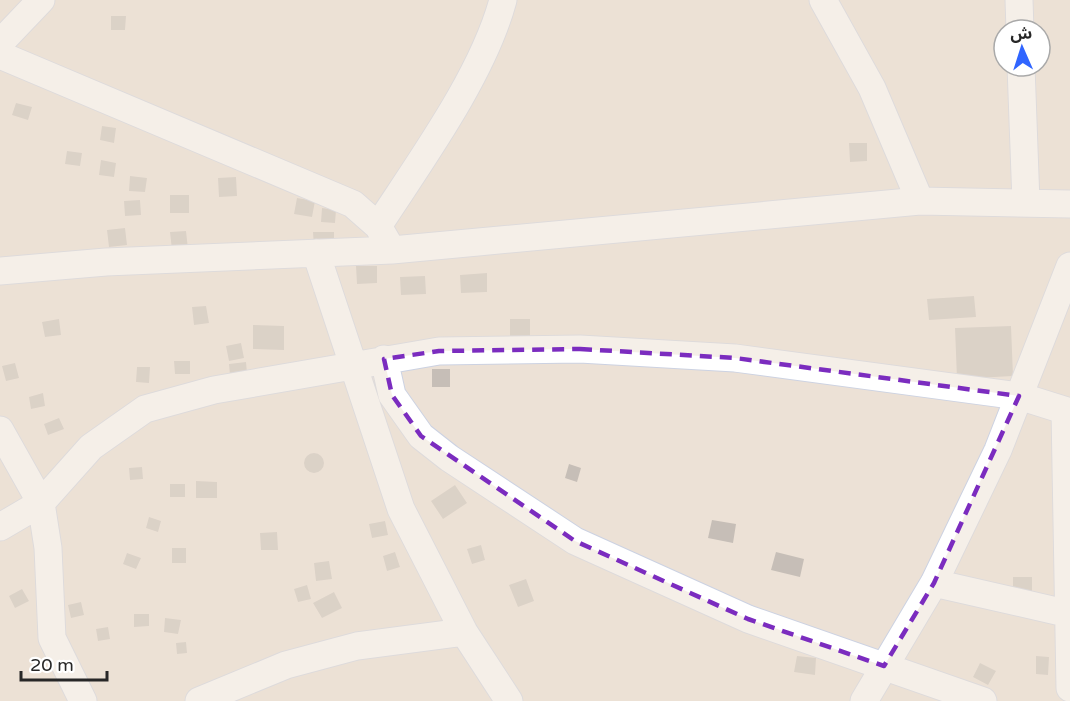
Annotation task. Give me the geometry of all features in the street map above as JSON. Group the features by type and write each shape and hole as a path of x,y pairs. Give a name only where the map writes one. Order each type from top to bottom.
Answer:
{"street":[{"path":"0,43 41,0"},
{"path":"378,226 444,124 496,28 503,0"},
{"path":"823,0 872,88 920,201"},
{"path":"1019,0 1020,18"},
{"path":"0,55 353,204 378,226 392,250"},
{"path":"1021,78 1026,203"},
{"path":"0,271 106,262 392,250 920,201 1070,204"},
{"path":"316,253 401,509 464,632 509,701"},
{"path":"864,701 934,583 998,450 1070,266"},
{"path":"0,527 41,503 91,447 145,409 214,390 440,351 580,349 735,358 1019,396 1068,411 1070,688"},
{"path":"384,359 392,395 421,436 449,459 575,541 748,619 983,701"},
{"path":"0,430 41,503 48,548 52,638 78,700"},
{"path":"934,583 1069,614"},
{"path":"199,701 286,665 357,646 464,632"}],"highlighted area":[{"path":"580,349 735,358 1019,396 934,583 884,666 748,619 575,541 421,436 392,395 384,359 439,351"}],"building":[{"path":"111,16 126,16 125,30 111,30"},
{"path":"16,103 32,107 28,120 12,115"},
{"path":"102,126 116,128 114,143 100,140"},
{"path":"849,143 867,143 867,161 850,162"},
{"path":"67,151 82,153 80,166 65,164"},
{"path":"101,160 116,163 114,177 99,175"},
{"path":"130,176 147,178 145,192 129,191"},
{"path":"236,177 237,196 219,197 218,178"},
{"path":"170,195 189,195 189,213 170,213"},
{"path":"297,198 315,201 312,217 294,214"},
{"path":"140,200 141,215 125,216 124,201"},
{"path":"322,208 336,210 335,223 321,222"},
{"path":"125,228 127,245 109,247 107,230"},
{"path":"186,231 188,249 172,250 170,232"},
{"path":"313,232 334,232 334,247 314,247"},
{"path":"356,266 377,266 377,283 357,284"},
{"path":"487,273 487,292 461,293 460,275"},
{"path":"425,276 426,294 401,295 400,277"},
{"path":"974,296 976,317 929,320 927,299"},
{"path":"206,306 209,323 194,325 192,307"},
{"path":"59,319 61,335 45,337 42,322"},
{"path":"510,319 530,319 530,338 510,339"},
{"path":"253,325 284,326 284,350 253,349"},
{"path":"1011,326 1013,376 957,379 955,328"},
{"path":"241,343 244,358 229,361 226,346"},
{"path":"174,361 190,361 190,374 175,374"},
{"path":"246,362 247,373 230,375 229,364"},
{"path":"15,363 19,378 6,381 2,366"},
{"path":"137,367 150,367 149,383 136,382"},
{"path":"432,369 450,369 450,387 432,387"},
{"path":"43,393 45,406 31,409 29,397"},
{"path":"59,418 64,429 48,435 44,424"},
{"path":"314,453 321,456 324,463 321,470 314,473 307,470 304,463 307,456"},
{"path":"569,464 581,468 577,482 565,478"},
{"path":"142,467 143,479 130,480 129,468"},
{"path":"196,481 217,482 217,498 196,498"},
{"path":"170,484 185,484 185,497 170,497"},
{"path":"455,485 467,503 443,519 431,501"},
{"path":"149,517 161,521 158,532 146,528"},
{"path":"712,520 736,524 733,543 708,538"},
{"path":"385,521 388,535 372,538 369,524"},
{"path":"277,532 278,550 261,550 260,533"},
{"path":"481,545 485,560 472,564 467,549"},
{"path":"172,548 186,548 186,563 172,563"},
{"path":"395,552 400,567 387,571 383,556"},
{"path":"776,552 804,559 800,577 771,570"},
{"path":"127,553 141,558 136,569 123,564"},
{"path":"329,561 332,579 316,581 314,563"},
{"path":"1013,577 1032,577 1032,592 1013,592"},
{"path":"526,579 534,601 518,607 509,585"},
{"path":"307,585 311,599 298,602 294,589"},
{"path":"22,589 29,601 15,608 9,596"},
{"path":"334,592 342,608 322,618 313,603"},
{"path":"81,602 84,615 71,618 68,605"},
{"path":"134,614 149,614 149,626 134,627"},
{"path":"165,618 181,620 178,634 164,632"},
{"path":"108,627 110,639 98,641 96,629"},
{"path":"186,642 187,653 177,654 176,643"},
{"path":"797,656 816,658 815,675 794,672"},
{"path":"1036,656 1049,657 1048,675 1036,674"},
{"path":"980,663 996,671 988,685 973,677"}]}
